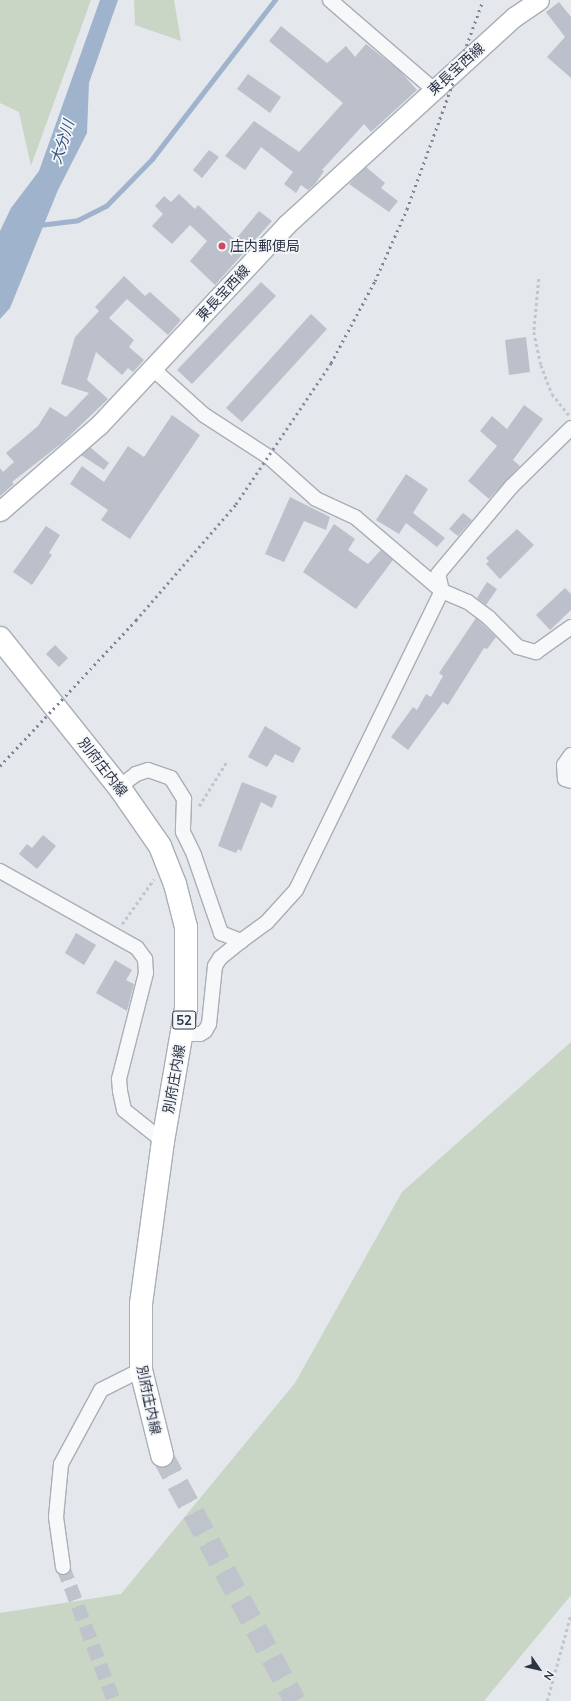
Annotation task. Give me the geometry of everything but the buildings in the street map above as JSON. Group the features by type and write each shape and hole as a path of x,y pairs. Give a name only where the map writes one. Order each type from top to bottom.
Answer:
{"main road":[{"name":"東長宝西線","path":"0,510 99,425 286,225 433,89 514,17 539,0"},
{"name":"別府庄内線","path":"0,638 119,787 160,846 169,870 186,927 188,970 181,1034 163,1141 142,1304 141,1370 162,1455"}],"street":[{"path":"330,0 401,58 433,89"},
{"path":"153,369 204,415 269,458 316,499 355,517 442,591 468,602 489,618 518,646 536,652 571,627"},
{"path":"181,1034 200,1034 206,1031 209,1024 215,966 220,958 267,922 296,890 442,591 438,574 511,487 571,428"},
{"path":"571,755 564,765 565,779 571,781"},
{"path":"119,787 136,774 148,770 171,778 184,800 183,832 194,854 216,924 221,933 241,941"},
{"path":"0,871 137,948 145,959 146,972 119,1079 124,1110 163,1141"},
{"path":"63,1567 56,1517 61,1464 101,1390 141,1370"}],"path":[{"path":"540,279 534,332 541,365 552,394 571,417"},
{"path":"183,832 227,761"},
{"path":"114,935 154,878 169,870"},
{"path":"547,1701 571,1613"}],"green space":[{"path":"0,0 91,0 31,166 19,112 0,103"},
{"path":"134,0 174,0 181,41 135,25"},
{"path":"571,1042 571,1595 484,1701 0,1701 0,1613 121,1594 295,1383 402,1192"}],"water":[{"name":"大分川","path":"100,0 118,0 89,83 87,133 58,190 10,308 0,319 0,231 11,208 39,171"}],"waterway":[{"path":"39,225 78,220 106,206 152,159 275,0"}],"tunnel":[{"path":"162,1455 295,1701"},
{"path":"63,1567 114,1701"}],"railway":[{"path":"0,766 136,620 236,504 331,363 375,281 407,209 483,0"}],"place":[{"name":"庄内郵便局","path":"222,246"}]}
